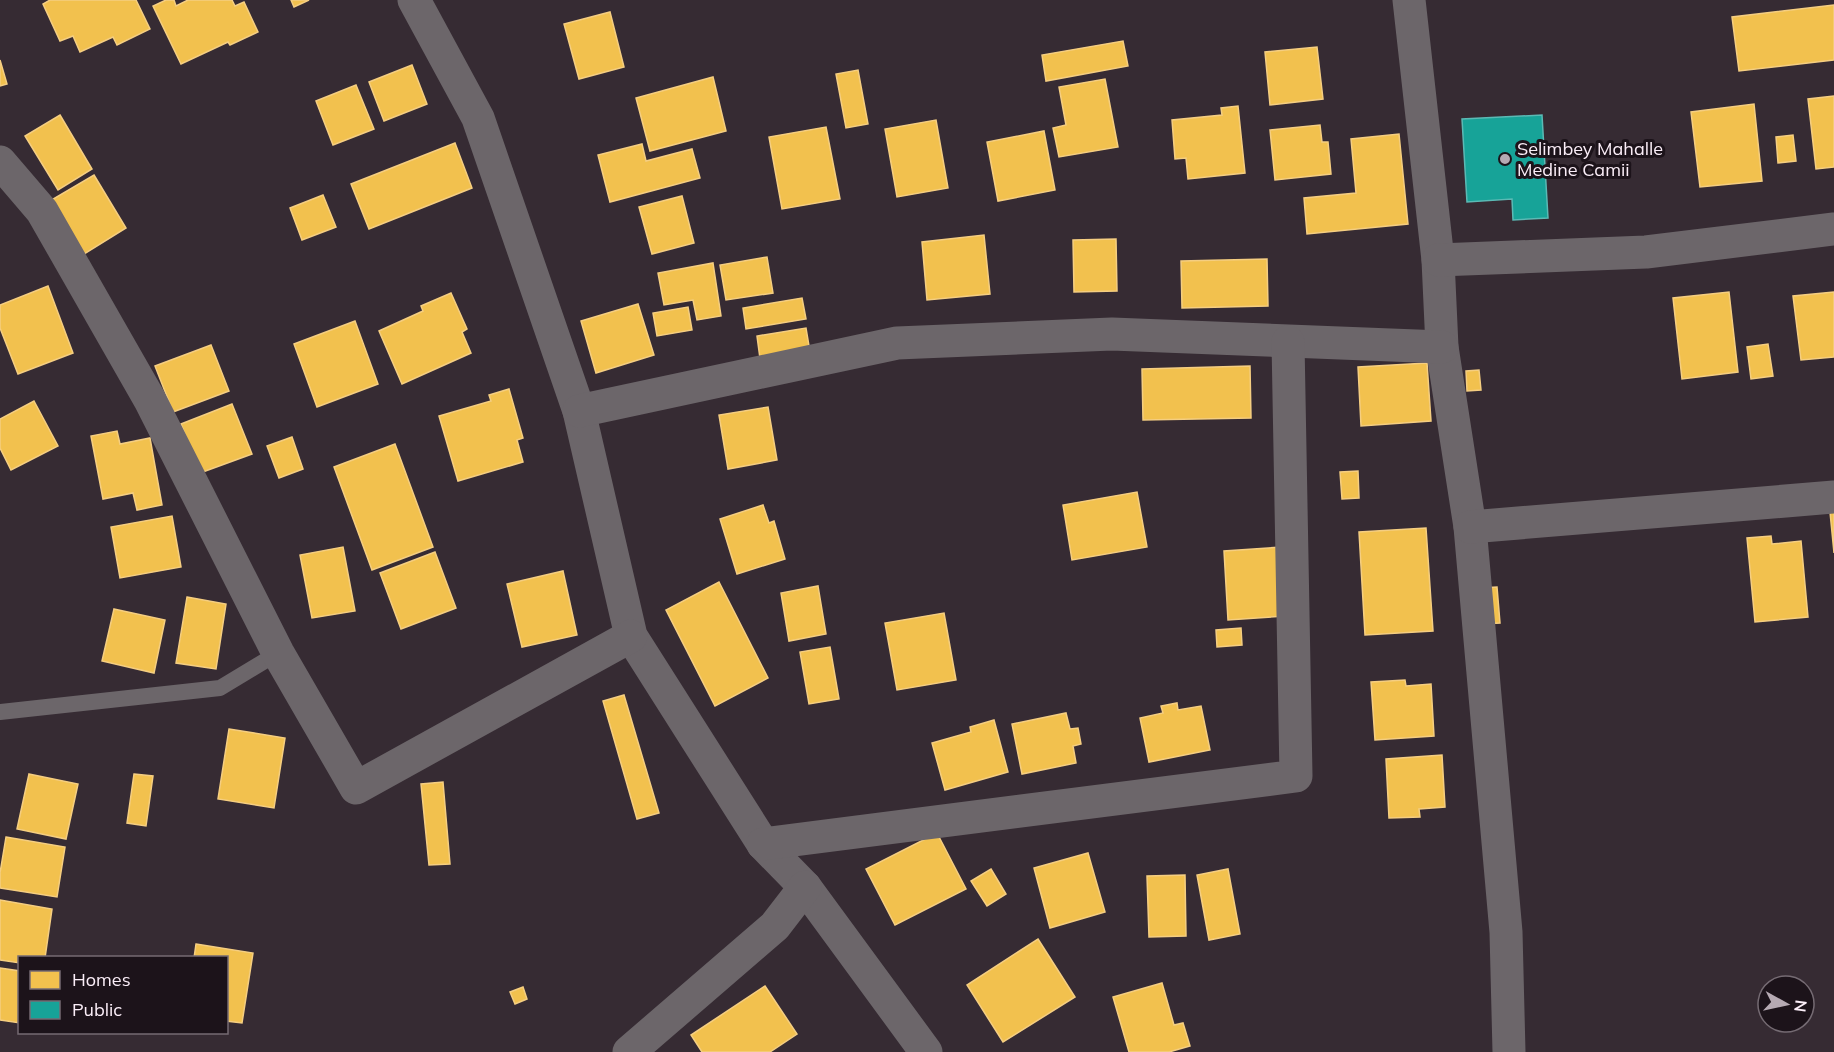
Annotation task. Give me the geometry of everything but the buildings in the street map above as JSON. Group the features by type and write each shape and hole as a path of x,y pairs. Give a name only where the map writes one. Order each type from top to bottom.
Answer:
{"street":[{"path":"414,0 478,118 579,411 631,636 763,844 805,887 926,1052"},
{"path":"1409,0 1438,260 1442,347 1470,526 1506,932 1509,1052"},
{"path":"0,162 42,211 150,400 278,653 357,788 631,636"},
{"path":"1438,260 1646,252 1834,229"},
{"path":"579,411 897,343 1112,334 1442,347"},
{"path":"763,844 1296,776 1288,342"},
{"path":"1470,526 1834,497"},
{"path":"629,1052 775,926 805,887"}],"lane":[{"path":"0,712 220,688 278,653"}],"place":[{"name":"Selimbey Mahalle Medine Camii","path":"1505,159"}]}
